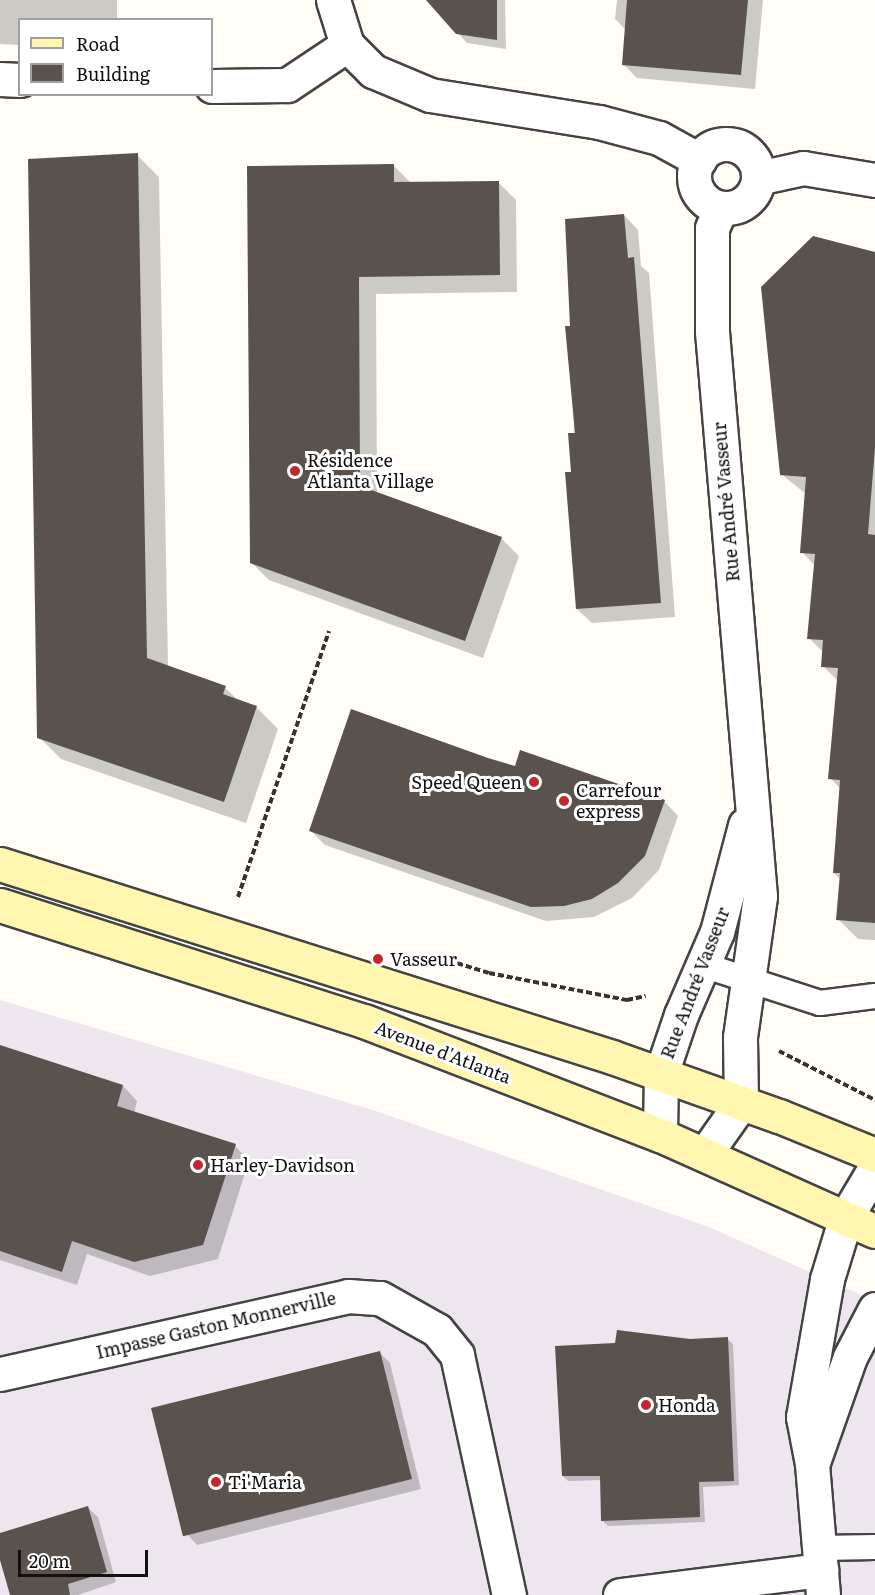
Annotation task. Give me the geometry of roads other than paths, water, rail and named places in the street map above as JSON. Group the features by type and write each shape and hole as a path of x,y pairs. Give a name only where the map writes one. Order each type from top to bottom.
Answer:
{"main road":[{"path":"0,864 661,1074 741,1102 875,1155"},
{"name":"Avenue d'Atlanta","path":"0,905 364,1021 660,1135 875,1231"}],"street":[{"path":"333,0 347,45 374,71 430,94 599,122 659,138 699,160"},
{"path":"213,86 287,85 347,45"},
{"path":"0,79 18,80"},
{"path":"715,146 736,146 753,158 758,178 750,198 732,208 711,205 698,190 694,180 699,160 715,146"},
{"path":"758,178 803,168 875,180"},
{"name":"Rue André Vasseur","path":"721,208 712,228 712,330 760,896 740,1037 741,1102"},
{"name":"Rue André Vasseur","path":"660,1135 661,1074 717,932 752,798"},
{"path":"705,1154 741,1102"},
{"path":"620,1595 822,1571 812,1464 803,1418 827,1279 846,1217 875,1168"},
{"name":"Impasse Gaston Monnerville","path":"0,1374 348,1296 380,1298 437,1330 457,1355 509,1595"},
{"path":"812,1464 850,1357 875,1309"}],"lane":[{"path":"703,965 749,982 820,1003 875,996"},
{"path":"822,1571 875,1547"}],"place":[{"name":"Résidence Atlanta Village","path":"295,471"},
{"name":"Speed Queen","path":"534,782"},
{"name":"Carrefour express","path":"564,801"},
{"name":"Vasseur","path":"378,959"},
{"name":"Harley-Davidson","path":"198,1165"},
{"name":"Honda","path":"646,1405"},
{"name":"Ti'Maria","path":"216,1482"}]}
